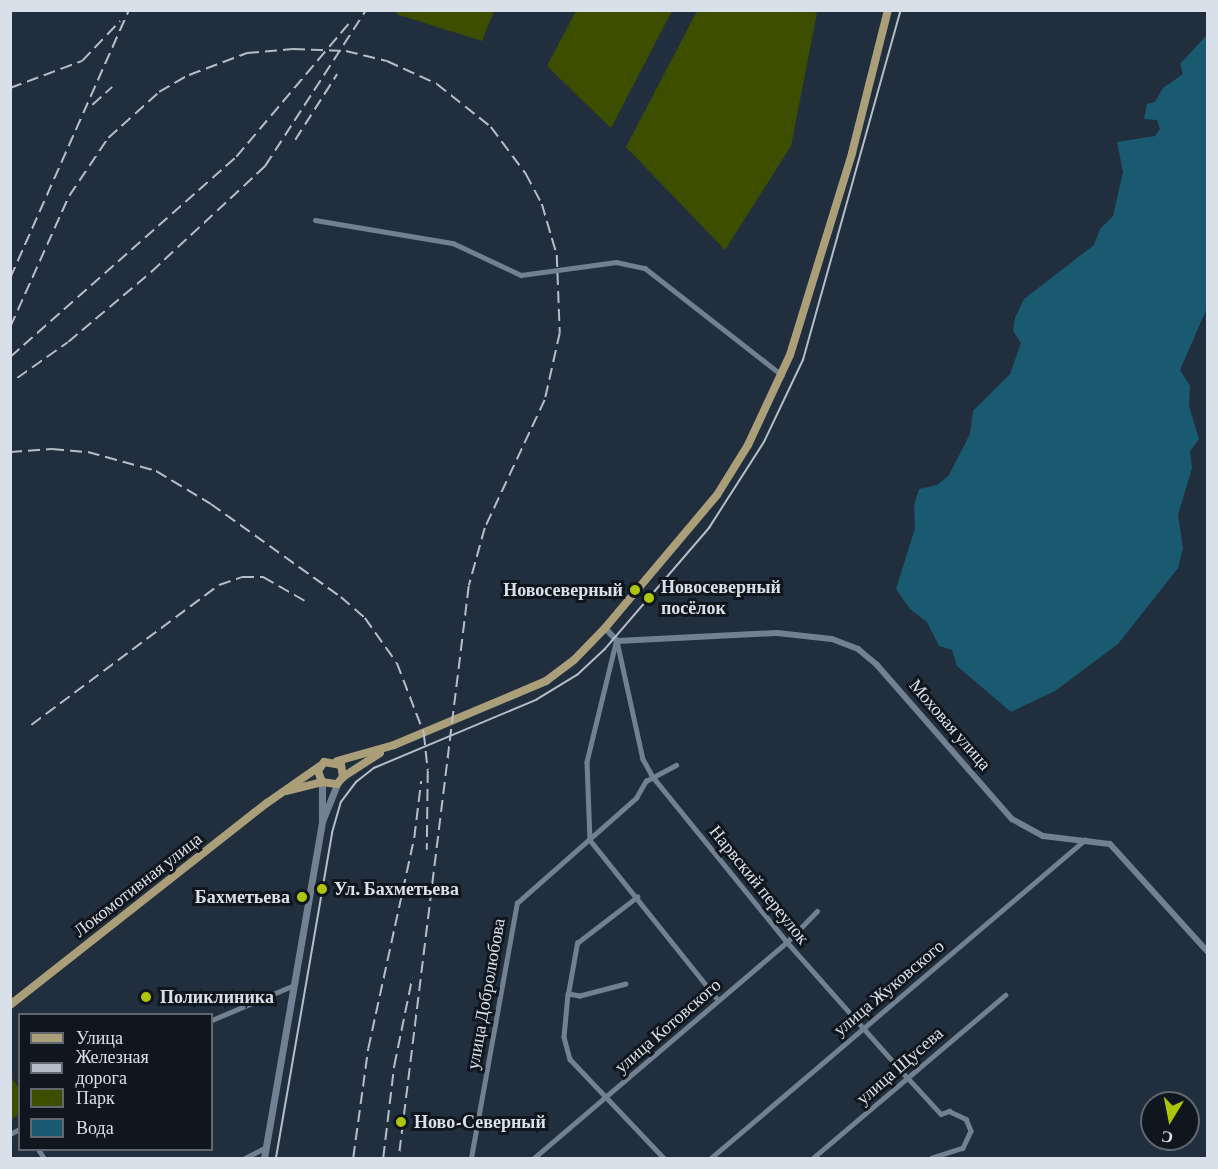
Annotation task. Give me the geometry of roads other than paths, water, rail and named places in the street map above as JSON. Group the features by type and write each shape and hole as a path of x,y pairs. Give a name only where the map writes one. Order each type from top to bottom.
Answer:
{"main road":[{"path":"321,821 337,784 343,777 394,745 546,681 574,660 606,628 717,495 748,445 782,375 802,322 849,164 888,10"},
{"name":"Локомотивная улица","path":"10,1005 284,791 320,766 394,745"},
{"path":"336,761 343,777"},
{"path":"264,1158 321,821 320,766"},
{"path":"284,791 322,782 337,784"}],"street":[{"path":"315,220 453,243 521,275 615,262 645,268 782,375"},
{"path":"606,628 617,641 587,762 590,840 718,1000"},
{"name":"Моховая улица","path":"617,641 797,634 832,639 858,649 877,665 1012,819 1043,836 1110,844 1118,850 1208,952"},
{"name":"Нарвский переулок","path":"617,641 643,759 653,777 787,942 907,1077 941,1114 949,1111 966,1119 970,1131 963,1148 932,1158"},
{"name":"улица Добролюбова","path":"471,1158 517,903 636,798 653,777 664,774 676,765"},
{"name":"улица Жуковского","path":"711,1158 1085,840"},
{"path":"637,897 577,942 568,994 564,1037 570,1059 664,1158"},
{"name":"улица Котовского","path":"534,1158 787,942 817,911"},
{"path":"568,994 580,996 626,984"},
{"path":"213,1020 292,986"},
{"name":"улица Щусева","path":"813,1158 1005,994"},
{"path":"245,1158 265,1148"}],"water":[{"path":"1207,35 1207,308 1180,370 1190,386 1189,406 1199,439 1190,451 1192,468 1178,515 1183,548 1178,568 1118,644 1055,691 1011,712 957,666 952,650 939,646 927,622 910,609 896,589 915,528 914,505 919,489 937,485 949,475 970,434 973,411 1010,374 1021,343 1013,331 1015,318 1024,299 1094,245 1100,229 1113,216 1123,172 1117,142 1155,136 1160,129 1157,120 1144,119 1147,104 1155,102 1163,88 1183,74 1180,64"}],"tram line":[{"path":"276,1158 332,833 341,802 356,782 374,768 536,700 577,675 605,649 709,528 764,442 803,360 901,10"}],"railway":[{"path":"10,278 129,10"},
{"path":"17,378 68,342 151,272 265,166 366,10"},
{"path":"10,88 82,61 120,21"},
{"path":"10,357 236,157 350,22"},
{"path":"10,327 69,196 108,138 159,92 189,75 247,53 293,49 346,51 387,61 437,84 491,127 526,174 542,204 557,255 560,333 545,400 485,528 469,586 399,1158"},
{"path":"295,140 337,74"},
{"path":"92,105 112,87"},
{"path":"10,452 52,449 88,452 156,471 211,504 341,597 365,618 397,663 424,733 428,771 427,850"},
{"path":"31,725 219,585 242,577 263,577 305,601"},
{"path":"353,1158 368,1049 414,838 421,781"},
{"path":"383,1158 394,1066 412,978"}],"place":[{"name":"Новосеверный","path":"635,590"},
{"name":"Новосеверный посёлок","path":"649,598"},
{"name":"Ул. Бахметьева","path":"322,889"},
{"name":"Бахметьева","path":"302,897"},
{"name":"Поликлиника","path":"146,997"},
{"name":"Ново-Северный","path":"401,1122"}]}
